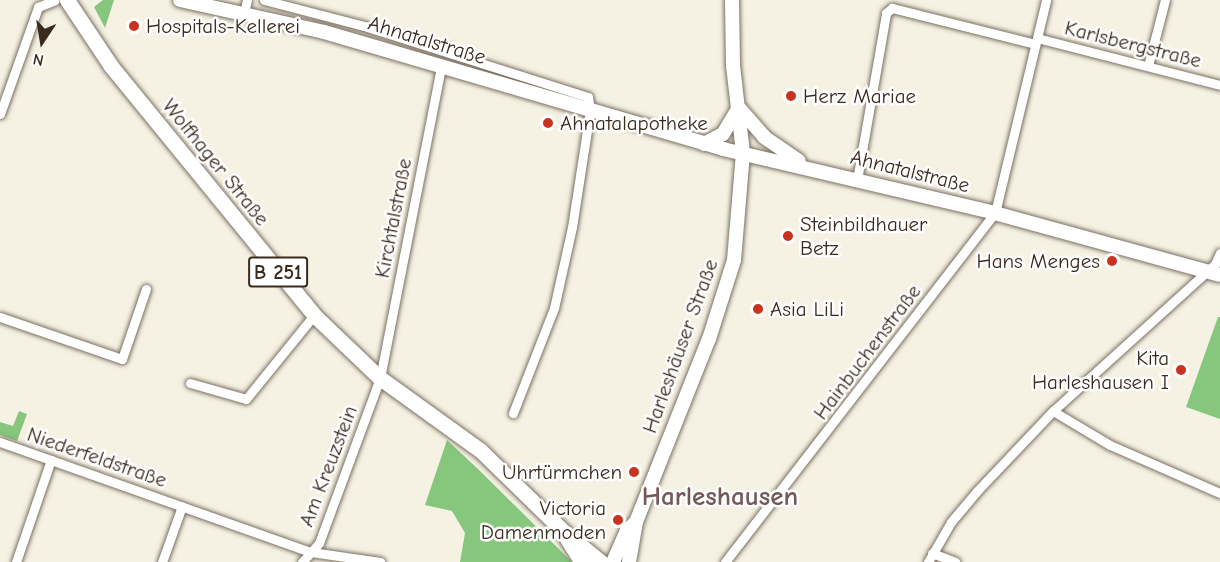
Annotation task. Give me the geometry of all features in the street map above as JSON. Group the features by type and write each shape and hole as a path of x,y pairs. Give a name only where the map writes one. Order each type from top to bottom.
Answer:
{"main road":[{"name":"Wolfhager Straße","path":"67,0 111,66 314,315 380,378 480,450 561,530 601,562"},
{"name":"Wolfhager Straße","path":"561,530 582,562"}],"street":[{"path":"0,114 38,8 55,0"},
{"name":"Ahnatalstraße","path":"180,0 246,7 704,144 995,213 1220,275"},
{"name":"Ahnatalstraße","path":"264,0 548,82 588,97 590,111"},
{"name":"Harleshäuser Straße","path":"629,562 636,522 728,283 740,226 743,153 732,0"},
{"name":"Hainbuchenstraße","path":"725,562 995,213 1046,0"},
{"path":"1148,66 1165,0"},
{"path":"857,180 886,13 892,8 1036,41"},
{"name":"Karlsbergstraße","path":"1036,41 1220,85"},
{"name":"Kirchtalstraße","path":"380,378 441,66"},
{"path":"704,144 723,134 739,107 764,137 807,167"},
{"path":"513,414 554,308 590,111"},
{"path":"955,562 930,558 977,491 1053,411 1204,270 1215,264 1220,253"},
{"path":"0,317 122,358 147,289"},
{"path":"190,383 246,399 314,315"},
{"name":"Am Kreuzstein","path":"302,562 319,543 342,486 380,378"},
{"path":"1053,411 1110,445 1220,493"},
{"name":"Niederfeldstraße","path":"0,442 311,552 380,562"},
{"path":"16,562 51,460"},
{"name":"Niederfeldstraße","path":"162,562 182,506"},
{"name":"Harleshäuser Straße","path":"613,562 627,531 636,522"}],"green space":[{"path":"103,0 114,0 105,28 94,7"},
{"path":"1218,317 1220,317 1220,419 1186,407"},
{"path":"19,411 27,414 17,441 0,435 0,422 13,426"},
{"path":"447,440 572,562 460,562 465,533 452,511 425,505"}],"place":[{"name":"Hospitals-Kellerei","path":"134,26"},
{"name":"Herz Mariae","path":"791,96"},
{"name":"Ahnatalapotheke","path":"548,123"},
{"name":"Steinbildhauer Betz","path":"788,236"},
{"name":"Hans Menges","path":"1112,261"},
{"name":"Asia LiLi","path":"758,309"},
{"name":"Kita Harleshausen I","path":"1181,370"},
{"name":"Uhrtürmchen","path":"634,472"},
{"name":"Victoria Damenmoden","path":"618,520"}],"district":[{"name":"Harleshausen","path":"720,497"}]}
